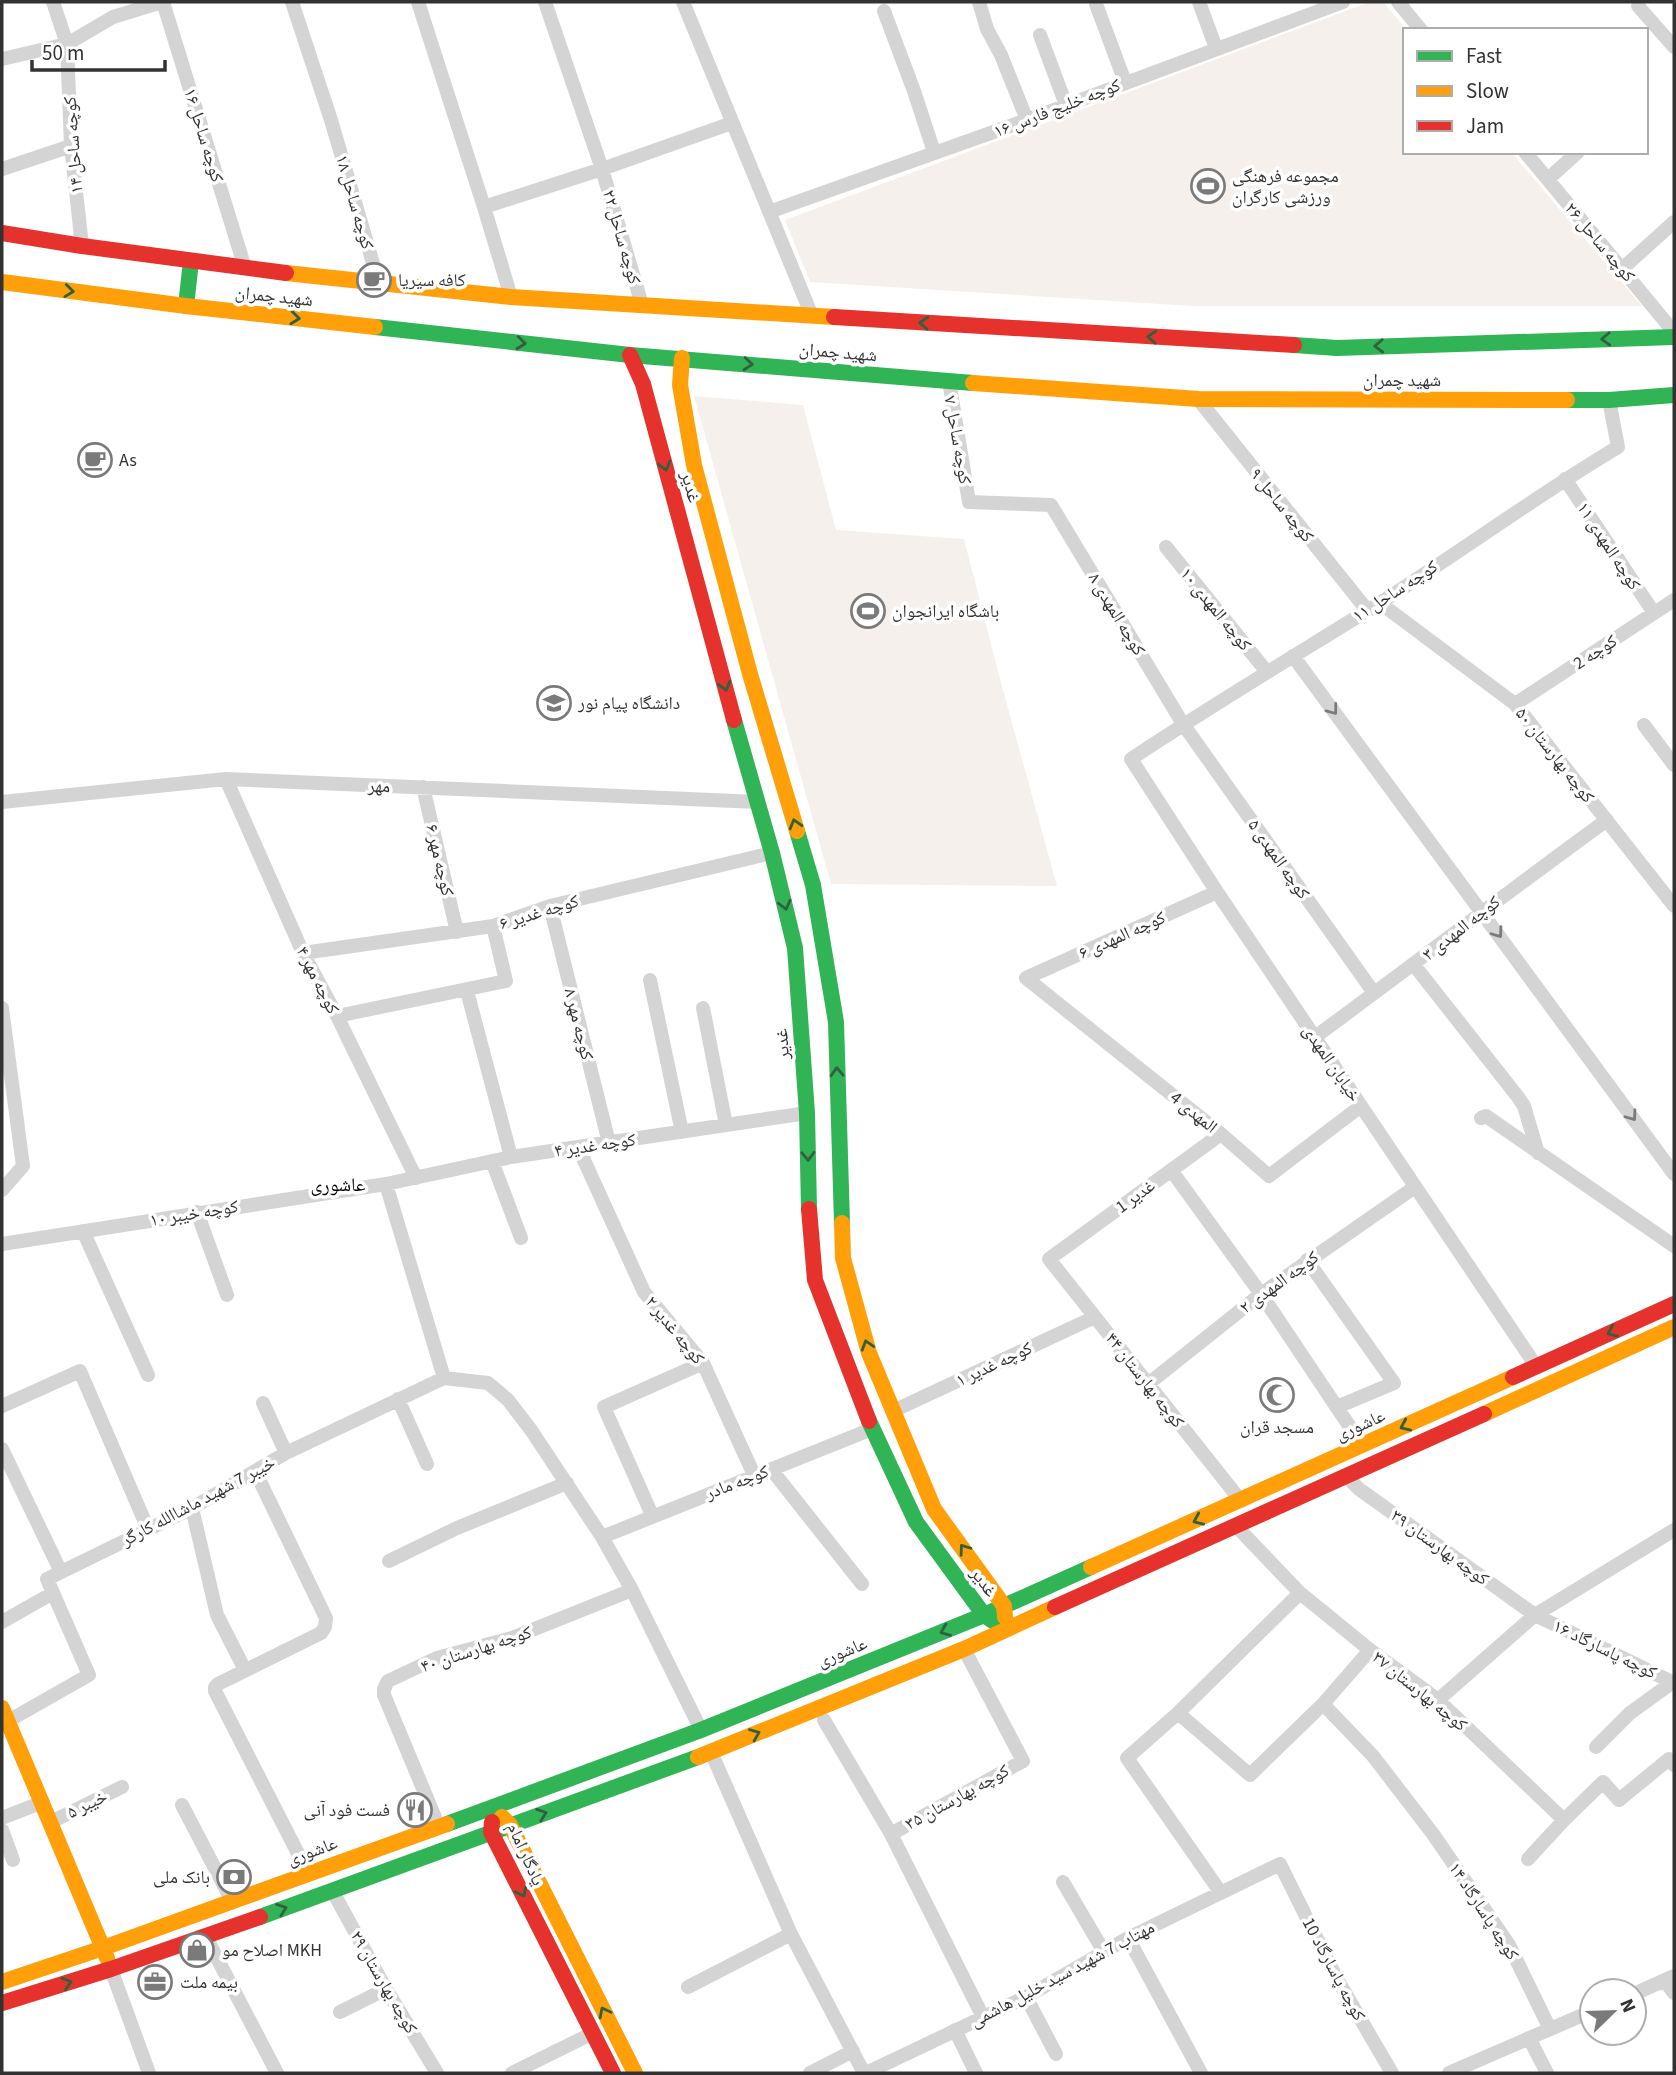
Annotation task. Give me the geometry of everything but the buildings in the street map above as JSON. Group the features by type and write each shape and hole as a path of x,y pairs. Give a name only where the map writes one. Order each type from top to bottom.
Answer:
{"street":[{"name":"کوچه ساحل ۱۴","path":"53,2 67,44 71,146 82,246"},
{"path":"2,59 67,44 113,17 162,2"},
{"name":"کوچه ساحل ۱۶","path":"162,2 245,268"},
{"name":"کوچه ساحل ۱۸","path":"292,2 331,120 379,284"},
{"path":"418,2 511,297"},
{"name":"کوچه ساحل ۲۲","path":"545,2 602,169 642,305"},
{"path":"683,2 811,316"},
{"path":"979,2 987,29 1001,55 1027,120"},
{"path":"1199,2 1216,48"},
{"name":"کوچه خلیج فارس ۱۶","path":"769,212 1027,120 1343,2"},
{"path":"1398,2 1419,28"},
{"path":"1096,4 1125,82"},
{"path":"1637,6 1674,47"},
{"path":"884,11 934,152"},
{"path":"1040,36 1066,105"},
{"path":"484,207 732,124"},
{"path":"2,169 71,146"},
{"name":"کوچه ساحل ۲۶","path":"1527,154 1674,332"},
{"path":"1548,179 1576,154"},
{"path":"1623,268 1674,222"},
{"name":"شهید چمران","path":"2,233 191,261 379,284 511,297 811,316 1336,348 1674,337"},
{"path":"186,306 191,261"},
{"name":"شهید چمران","path":"2,282 186,306 630,355 1198,399 1609,400 1674,395"},
{"name":"غدیر","path":"630,355 643,384 772,853 795,948 807,1113 810,1233 815,1280 872,1429 916,1522 984,1615 1005,1629"},
{"name":"غدیر","path":"682,358 680,385 694,465 750,674 813,885 836,1022 843,1258 869,1353 934,1509 1004,1606 1005,1629"},
{"name":"کوچه ساحل ۷","path":"948,381 969,502 1051,505"},
{"name":"کوچه ساحل ۹","path":"1198,399 1373,606"},
{"name":"کوچه ساحل ۱۱","path":"1131,759 1618,447 1609,400"},
{"path":"653,422 669,411 679,411 685,416"},
{"name":"کوچه المهدی ۱۱","path":"1565,479 1654,613"},
{"name":"کوچه المهدی ۸","path":"1051,505 1183,724"},
{"name":"کوچه المهدی ۱۰","path":"1166,547 1267,672"},
{"name":"کوچه 2","path":"1515,704 1674,600"},
{"name":"کوچه بهارستان ۵۰","path":"1373,606 1515,704 1674,905"},
{"path":"1293,656 1674,1174"},
{"name":"کوچه المهدی ۵","path":"1183,724 1374,993"},
{"path":"1644,725 1674,765"},
{"name":"خیابان المهدی","path":"1131,759 1217,892 1536,1366"},
{"name":"مهر","path":"2,802 226,779 758,802"},
{"name":"کوچه مهر ۴","path":"226,779 303,953 337,1016 416,1178"},
{"name":"کوچه مهر ۶","path":"423,788 457,932"},
{"name":"کوچه المهدی ۳","path":"1315,1037 1607,820"},
{"name":"کوچه غدیر ۶","path":"303,953 493,926 550,906 772,853"},
{"name":"کوچه المهدی ۶","path":"1026,978 1217,892"},
{"name":"کوچه مهر ۸","path":"550,906 609,1143"},
{"path":"337,1016 506,982 493,926"},
{"path":"1414,965 1524,1106 1538,1153"},
{"name":"المهدی 4","path":"1026,978 1221,1134 1269,1176 1361,1106"},
{"path":"649,979 682,1132"},
{"path":"467,990 511,1157"},
{"path":"2,1008 23,1166 2,1190"},
{"path":"703,1008 726,1125"},
{"name":"کوچه غدیر ۴","path":"386,1184 511,1157 807,1113"},
{"path":"1481,1118 1486,1116 1674,1246"},
{"name":"غدیر 1","path":"1049,1259 1221,1134"},
{"name":"کوچه غدیر ۲","path":"578,1147 644,1292 704,1363 754,1475"},
{"path":"492,1161 521,1238"},
{"path":"1171,1170 1261,1294 1362,1445"},
{"path":"386,1184 444,1378 491,1385 508,1400 602,1537 632,1590 701,1730"},
{"name":"کوچه خیبر ۱۰","path":"2,1244 386,1184"},
{"name":"کوچه المهدی ۲","path":"1148,1384 1307,1260 1415,1187"},
{"path":"197,1212 227,1295"},
{"path":"83,1231 148,1375"},
{"name":"کوچه بهارستان ۴۴","path":"1049,1259 1241,1501"},
{"path":"1307,1260 1394,1383 1337,1407"},
{"name":"عاشوری","path":"2,1982 100,1940 232,1901 701,1730 984,1615 1674,1304"},
{"name":"کوچه غدیر ۱","path":"893,1411 1095,1317"},
{"path":"2,2003 206,1937 711,1752 964,1649 1674,1326"},
{"path":"652,1515 604,1407 704,1363"},
{"path":"2,1406 80,1371 148,1529"},
{"name":"خیبر 7 شهید ماشاالله کارگر","path":"61,1572 192,1508 286,1453 444,1378"},
{"path":"398,1399 427,1464"},
{"path":"263,1403 286,1453"},
{"name":"کوچه مادر","path":"602,1537 872,1429"},
{"path":"2,1449 61,1572 47,1579 89,1675 6,1725 43,1802 100,1940 149,2073"},
{"path":"771,1469 862,1584"},
{"path":"255,1471 326,1618 325,1626 321,1633 218,1684 215,1691 308,1873"},
{"name":"کوچه بهارستان ۳۹","path":"1347,1477 1359,1489 1535,1615"},
{"path":"389,1561 457,1528 567,1483"},
{"path":"192,1508 217,1615 245,1670"},
{"path":"916,1522 931,1516 934,1509"},
{"name":"کوچه بهارستان ۳۷","path":"1236,1526 1300,1593 1370,1650 1438,1700 1564,1819"},
{"path":"1438,1700 1535,1615 1674,1530"},
{"name":"کوچه بهارستان ۴۰","path":"439,1827 384,1695 388,1681 437,1658 512,1638 632,1590"},
{"path":"2,1622 53,1593"},
{"path":"1221,1893 1127,1758 1178,1713 1300,1593"},
{"name":"کوچه پاسارگاد ۱۶","path":"1535,1615 1674,1683"},
{"name":"کوچه بهارستان ۳۵","path":"891,1834 1023,1761 964,1649"},
{"path":"1178,1713 1250,1775 1324,1703 1370,1650"},
{"path":"1596,1747 1630,1713 1674,1683"},
{"name":"کوچه پاسارگاد ۱۴","path":"1324,1703 1373,1756 1433,1834 1509,1945 1550,2029"},
{"path":"824,1720 891,1834 983,2017"},
{"path":"711,1752 791,1934 865,2073"},
{"path":"1528,1859 1564,1819 1603,1782 1619,1800 1669,1759 1674,1765"},
{"name":"خیبر ۵","path":"51,1822 122,1787"},
{"path":"2,1818 43,1802"},
{"path":"182,1805 232,1901"},
{"name":"یادگار امام","path":"492,1807 510,1825 635,2073"},
{"name":"یادگار امام","path":"492,1807 491,1832 614,2073"},
{"path":"2,1830 13,1860"},
{"path":"510,1868 520,1859 528,1860"},
{"name":"مهتاب 7 شهید سید خلیل هاشمی","path":"865,2073 1026,1997 1128,1938 1280,1864"},
{"name":"کوچه پاسارگاد 10","path":"1280,1864 1337,1979 1392,2073"},
{"path":"1063,1882 1104,1952"},
{"name":"کوچه بهارستان ۲۹","path":"332,1890 386,1989 438,2073"},
{"path":"688,1987 791,1934"},
{"path":"206,1937 277,2073"},
{"path":"1128,1938 1201,2073"},
{"path":"1648,1988 1670,1978 1674,1993"},
{"path":"340,2012 386,1989"},
{"path":"1026,1997 1056,2054"},
{"path":"1449,2073 1578,2017"},
{"path":"955,2030 976,2073"},
{"path":"512,2073 593,2033"},
{"path":"1528,2038 1547,2073"},
{"path":"810,2073 853,2051"}],"shaded area":[{"name":"مجموعه فرهنگی ورزشی کارگران","path":"1370,2 1383,2 1405,28 1403,28 1403,154 1513,154 1642,306 1192,306 810,282 785,220"},
{"name":"باشگاه ایرانجوان","path":"694,396 803,405 836,530 964,539 1057,886 831,884"}],"traffic: fast":[{"path":"186,306 191,261"},
{"path":"375,327 630,355 973,383"},
{"path":"1294,345 1337,348 1674,337"},
{"path":"1567,400 1674,395"},
{"path":"734,720 772,853 795,948 807,1113 809,1209"},
{"path":"797,831 813,885 836,1022 842,1223"},
{"path":"869,1421 916,1522 984,1615 993,1621"},
{"path":"447,1824 701,1730 984,1615 1091,1567"},
{"path":"260,1917 698,1757"}],"traffic: slow":[{"path":"286,273 511,297 834,317"},
{"path":"2,282 375,327"},
{"path":"682,358 680,385 694,465 750,674 797,831"},
{"path":"973,383 1198,399 1567,400"},
{"path":"842,1223 843,1258 869,1353 934,1509 1004,1606 1005,1617"},
{"path":"1484,1414 1674,1327"},
{"path":"1091,1567 1513,1377"},
{"path":"698,1757 964,1649 1055,1607"},
{"path":"2,1708 107,1958"},
{"path":"502,1817 510,1825 635,2073"},
{"path":"2,1982 447,1824"}],"traffic: jam":[{"path":"2,233 286,273"},
{"path":"834,317 1294,345"},
{"path":"630,355 643,384 734,720"},
{"path":"809,1209 815,1280 869,1421"},
{"path":"1513,1377 1674,1304"},
{"path":"1055,1607 1484,1414"},
{"path":"492,1822 491,1832 613,2073"},
{"path":"2,2003 111,1969 260,1917"}],"place":[{"name":"مجموعه فرهنگی ورزشی کارگران","path":"1208,186"},
{"name":"کافه سیریا","path":"374,280"},
{"name":"As","path":"95,460"},
{"name":"باشگاه ایرانجوان","path":"868,611"},
{"name":"دانشگاه پیام نور","path":"554,703"},
{"name":"مسجد قران","path":"1277,1395"},
{"name":"فست فود آنی","path":"415,1810"},
{"name":"بانک ملی","path":"234,1877"},
{"name":"اصلاح مو MKH","path":"197,1950"},
{"name":"بیمه ملت","path":"155,1982"}],"district":[{"name":"عاشوری","path":"338,1184"}]}
